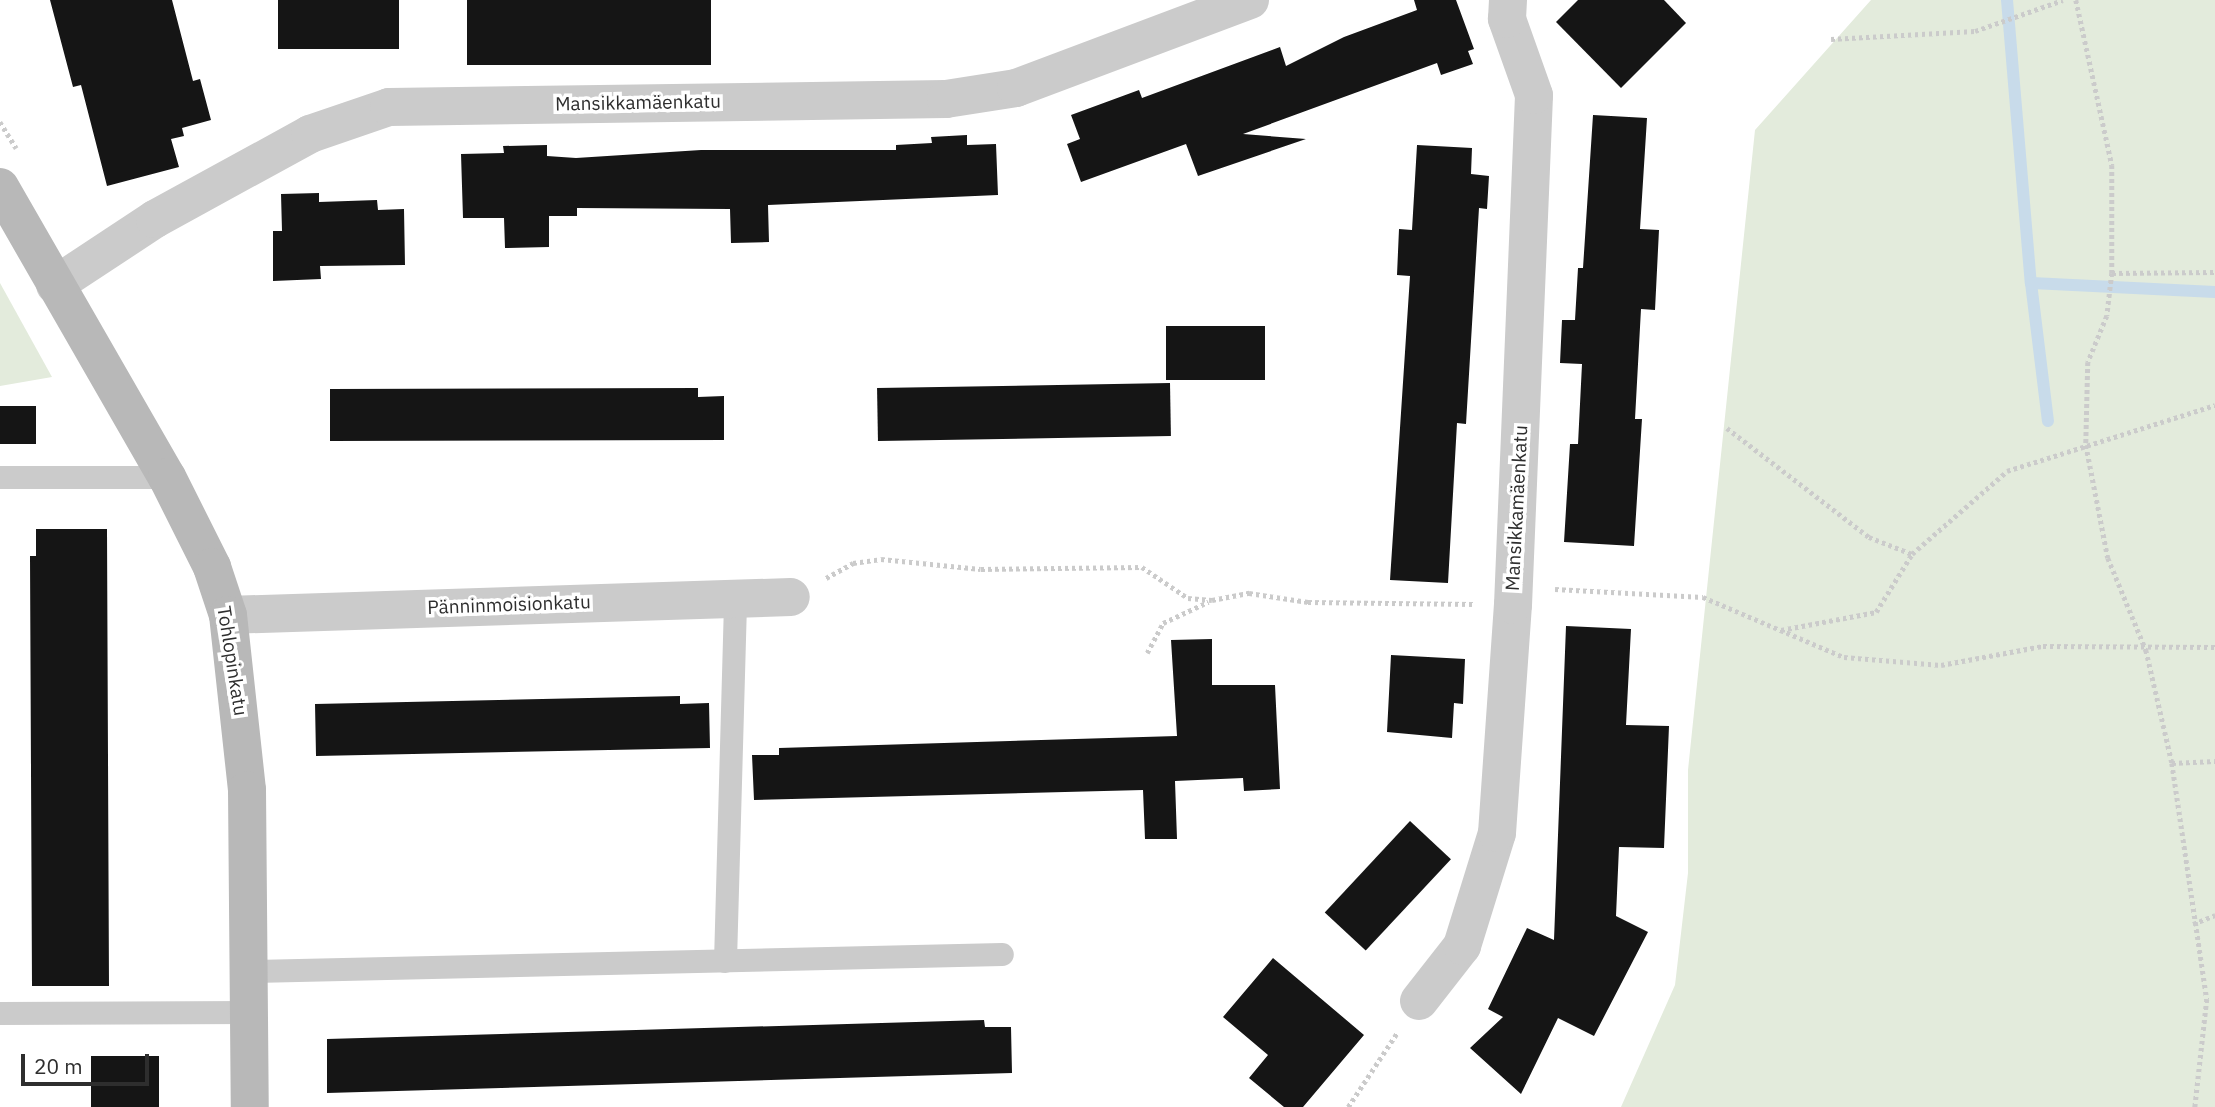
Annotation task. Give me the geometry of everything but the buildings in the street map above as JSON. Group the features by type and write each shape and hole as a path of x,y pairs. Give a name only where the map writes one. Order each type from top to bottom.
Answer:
{"street":[{"name":"Mansikkamäenkatu","path":"55,285 155,219 310,134 390,107 946,99 1016,88 1250,0"},
{"name":"Mansikkamäenkatu","path":"1419,1001 1462,946 1497,833 1513,596 1534,95 1507,19 1507,0"},
{"name":"Tohlopinkatu","path":"0,187 167,477 212,567 228,615 247,790 252,971 250,1107"},
{"name":"Pänninmoisionkatu","path":"228,615 790,597"}],"lane":[{"path":"0,477 167,477"},
{"path":"725,961 735,599"},
{"path":"252,971 1002,954"},
{"path":"0,1013 252,1012"}],"path":[{"path":"1831,39 1975,31 2063,0"},
{"path":"2076,0 2112,165 2112,273 2107,316 2088,362 2086,445 2108,558 2147,650 2172,763 2193,924 2207,999 2195,1107"},
{"path":"2112,273 2215,272"},
{"path":"1780,630 1876,612 1912,554 2007,471 2215,405"},
{"path":"1727,428 1869,537 1912,554"},
{"path":"790,597 853,563 881,559 981,569 1142,567 1188,598 1212,600"},
{"path":"1147,653 1163,623 1212,600 1249,593 1308,602 1513,596 1703,597 1844,657 1941,665 2043,646 2147,650 2215,647"},
{"path":"2172,763 2215,761"},
{"path":"2193,924 2215,915"},
{"path":"1348,1107 1419,1001"}],"green space":[{"path":"1871,0 2215,0 2215,1107 1621,1107 1675,985 1688,873 1688,770 1755,130"},
{"path":"0,283 52,377 0,386"}],"waterway":[{"path":"2007,0 2031,283 2048,421"},
{"path":"2031,283 2215,292"}]}
